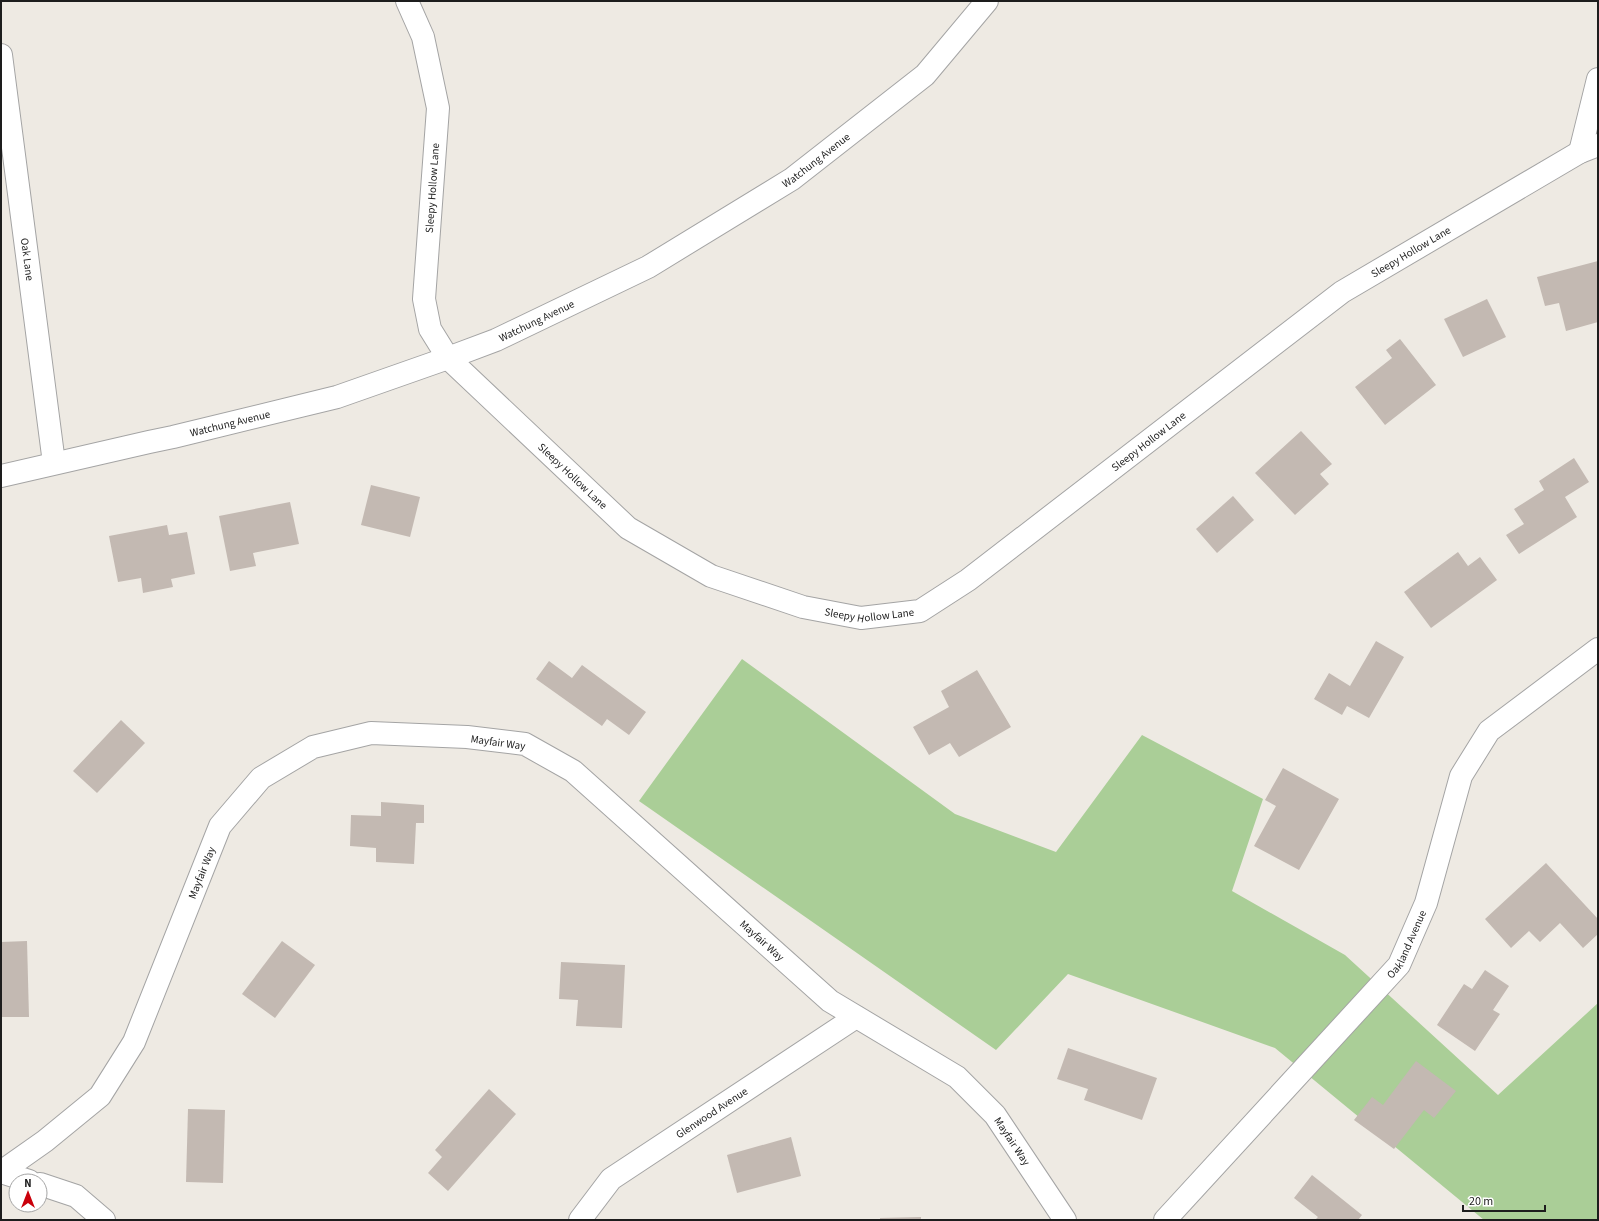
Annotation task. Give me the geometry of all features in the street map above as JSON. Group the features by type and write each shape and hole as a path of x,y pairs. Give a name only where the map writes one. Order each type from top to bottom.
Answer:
{"street":[{"name":"Sleepy Hollow Lane","path":"407,1 423,37 438,108 424,299 430,328 448,358 628,528 711,576 803,607 861,618 920,611 968,580 1342,292 1589,149"},
{"name":"Watchung Avenue","path":"1,476 149,442 173,438 337,397 496,340 648,267 792,179 925,76 987,1"},
{"name":"Oak Lane","path":"1,55 54,464"},
{"path":"1589,149 1598,79"},
{"name":"Oakland Avenue","path":"1165,1220 1399,965 1426,903 1461,776 1489,731 1598,649"},
{"name":"Mayfair Way","path":"1,1172 45,1141 100,1096 134,1042 220,826 261,778 313,747 371,733 467,737 526,744 573,771 830,1002 957,1077 994,1115 1065,1220"},
{"name":"Glenwood Avenue","path":"580,1220 611,1179 856,1016"},
{"path":"48,1187 76,1196 104,1220"}],"green space":[{"path":"742,659 955,814 1056,852 1142,735 1263,799 1232,891 1345,955 1498,1095 1598,1003 1598,1220 1484,1220 1275,1048 1068,974 996,1050 639,801"}],"building":[{"path":"1598,261 1598,322 1566,331 1559,303 1545,306 1537,277"},
{"path":"1487,299 1506,337 1463,357 1444,319"},
{"path":"1400,339 1436,385 1385,425 1355,387 1392,358 1386,350"},
{"path":"1301,431 1332,464 1320,474 1329,484 1295,515 1255,473"},
{"path":"1574,458 1589,482 1565,497 1577,517 1519,554 1506,535 1524,524 1514,509 1544,490 1539,481"},
{"path":"371,485 420,497 410,537 361,525"},
{"path":"1233,496 1254,520 1217,553 1196,529"},
{"path":"290,502 299,544 253,553 256,566 230,571 219,516"},
{"path":"167,525 169,535 187,532 195,574 171,579 173,587 143,593 141,578 118,582 109,536"},
{"path":"1458,552 1468,566 1480,557 1497,580 1431,628 1404,592"},
{"path":"1376,641 1404,657 1369,718 1347,706 1342,715 1314,699 1329,673 1350,686"},
{"path":"549,661 572,678 582,665 646,712 629,735 607,719 602,726 536,679"},
{"path":"977,670 1011,727 959,757 950,743 929,755 913,727 949,707 941,691"},
{"path":"121,720 145,743 97,793 73,771"},
{"path":"1283,768 1339,799 1299,870 1254,846 1276,806 1265,800"},
{"path":"381,802 424,805 424,823 416,823 414,864 376,862 376,848 350,846 351,815 381,816"},
{"path":"1546,863 1598,919 1598,934 1583,948 1560,923 1540,942 1529,931 1511,948 1485,919"},
{"path":"27,941 29,1017 1,1017 1,942"},
{"path":"282,941 315,965 275,1018 242,994"},
{"path":"561,962 625,965 622,1028 576,1026 578,1000 559,999"},
{"path":"1485,970 1509,986 1493,1010 1500,1014 1475,1051 1437,1025 1464,984 1472,989"},
{"path":"1068,1048 1157,1078 1142,1120 1084,1100 1088,1089 1057,1079"},
{"path":"1416,1061 1456,1091 1434,1118 1424,1110 1394,1149 1354,1120 1372,1097 1383,1105"},
{"path":"489,1089 516,1114 448,1191 428,1173 442,1157 435,1150"},
{"path":"188,1109 225,1110 223,1183 186,1182"},
{"path":"791,1137 801,1176 737,1193 727,1155"},
{"path":"1312,1175 1362,1215 1358,1220 1315,1220 1318,1217 1294,1198"},
{"path":"921,1217 921,1220 880,1220 880,1218"}]}
